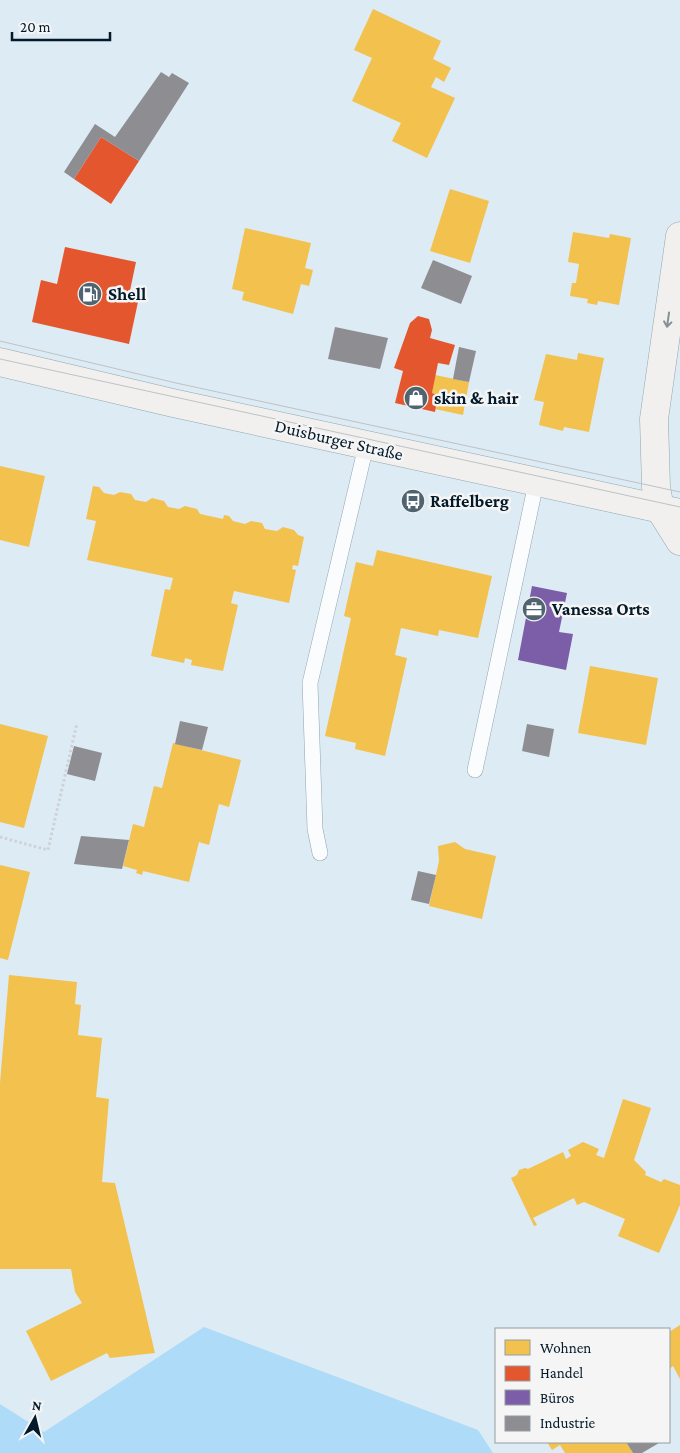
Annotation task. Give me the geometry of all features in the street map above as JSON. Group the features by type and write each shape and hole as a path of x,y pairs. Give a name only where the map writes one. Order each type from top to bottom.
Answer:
{"main road":[{"path":"680,236 654,419 656,487 670,511 680,540"},
{"name":"Duisburger Straße","path":"0,362 366,446 670,511"}],"lane":[{"path":"320,853 315,828 310,682 366,446"},
{"path":"475,770 536,483"}],"path":[{"path":"0,837 48,850 77,723"}],"shaded area":[{"path":"204,1327 478,1430 493,1453 0,1453 0,1404 44,1432"}],"building: Wohnen":[{"path":"373,9 441,41 433,59 451,68 444,82 436,77 431,87 455,98 427,158 392,141 401,123 352,101 372,58 354,50"},
{"path":"450,189 489,201 470,263 430,251"},
{"path":"245,228 311,243 305,268 313,270 309,286 301,284 293,314 242,300 244,292 232,289"},
{"path":"573,232 609,238 610,234 631,238 619,305 598,301 597,305 587,303 588,299 570,296 572,283 576,283 579,264 568,262"},
{"path":"578,353 604,358 589,432 564,427 563,431 539,425 544,402 534,400 546,354 577,360"},
{"path":"435,375 469,382 463,415 435,409 438,395 432,393"},
{"path":"0,466 45,476 29,547 0,540"},
{"path":"93,486 99,487 104,493 114,495 120,492 131,494 135,500 146,502 152,498 164,501 168,507 179,509 185,506 197,509 200,514 223,519 224,515 229,516 233,521 245,524 251,521 262,523 265,529 277,531 283,527 294,530 298,535 304,537 298,566 293,565 292,569 296,570 289,603 234,591 231,603 238,605 223,671 191,665 192,660 185,658 184,663 151,656 165,589 170,590 173,578 87,560 96,521 86,519"},
{"path":"377,550 492,576 478,638 439,630 438,636 401,628 395,655 407,658 385,756 355,749 356,743 325,736 351,618 344,616 356,562 373,566"},
{"path":"590,666 658,678 646,745 578,733"},
{"path":"0,724 48,736 24,828 0,822"},
{"path":"173,743 241,760 229,807 219,804 209,845 199,842 189,882 143,871 142,875 136,873 137,870 123,866 133,824 144,827 154,786 162,788"},
{"path":"455,842 465,849 496,856 482,919 429,906 439,861 438,846"},
{"path":"0,865 30,872 8,960 0,958"},
{"path":"9,975 77,982 75,1004 81,1005 78,1035 102,1038 96,1097 109,1099 102,1182 115,1183 155,1353 110,1358 107,1353 51,1381 26,1331 82,1303 75,1292 71,1269 0,1269 0,1083"},
{"path":"623,1099 651,1108 634,1160 646,1172 645,1175 661,1182 664,1179 680,1185 680,1205 659,1253 618,1236 625,1219 584,1202 577,1205 574,1198 533,1218 537,1225 534,1226 511,1178 517,1175 519,1170 528,1169 563,1152 566,1159 571,1156 568,1150 583,1142 599,1149 596,1155 604,1158"},
{"path":"680,1325 680,1379 673,1366 670,1368 670,1331"},
{"path":"548,1443 627,1443 633,1453 565,1453 560,1445 552,1450"}],"building: Handel":[{"path":"101,137 139,161 111,204 74,179"},
{"path":"65,247 136,262 128,300 138,302 129,344 32,322 41,280 57,284"},
{"path":"418,316 429,319 432,330 430,338 455,345 449,365 438,363 432,393 438,395 435,412 395,403 403,371 394,368 410,323"}],"building: Büros":[{"path":"532,586 567,593 559,632 573,634 566,670 518,660"}],"building: Industrie":[{"path":"161,72 169,77 172,73 189,83 139,161 101,137 74,179 64,172 95,124 115,137"},
{"path":"433,260 472,276 461,304 421,288"},
{"path":"335,327 388,338 380,369 328,359"},
{"path":"459,347 476,351 469,382 453,379"},
{"path":"180,721 208,727 202,750 175,744"},
{"path":"527,724 554,729 549,757 522,751"},
{"path":"74,746 102,753 95,781 67,774"},
{"path":"81,836 129,840 122,869 74,864"},
{"path":"418,871 436,875 429,904 411,900"},
{"path":"627,1443 659,1443 642,1453 633,1453"}],"tram line":[{"path":"0,341 176,383 680,492"},
{"path":"0,359 680,507"}],"place":[{"name":"Shell","path":"90,294"},
{"name":"skin & hair","path":"416,398"},
{"name":"Raffelberg","path":"413,501"},
{"name":"Vanessa Orts","path":"534,609"}]}
